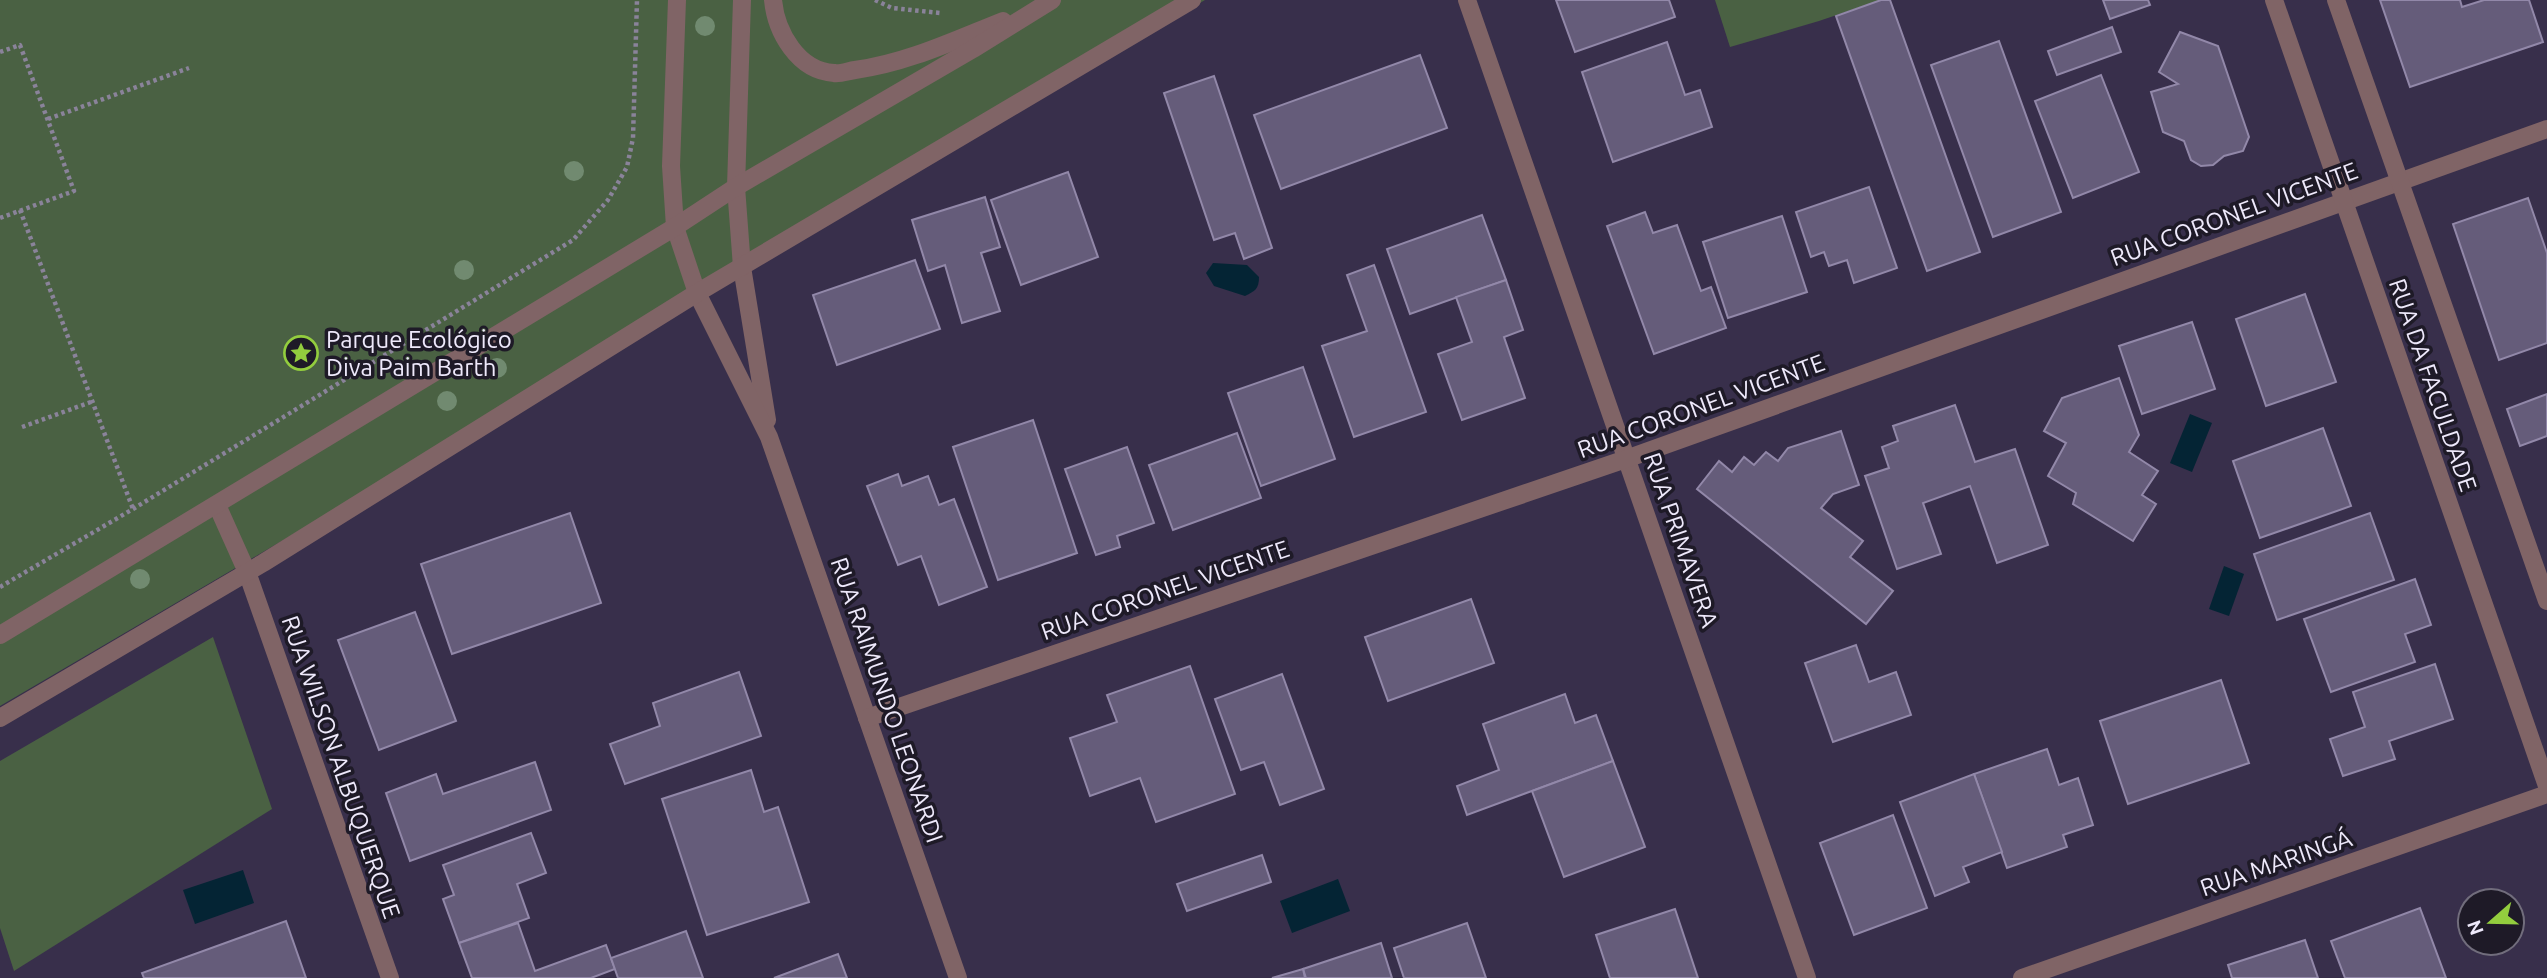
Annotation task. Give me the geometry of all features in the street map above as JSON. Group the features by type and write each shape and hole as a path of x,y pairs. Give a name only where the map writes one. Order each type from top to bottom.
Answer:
{"street":[{"name":"RUA RAIMUNDO LEONARDI","path":"677,0 671,166 675,227 697,293 769,437 958,978"},
{"name":"RUA RAIMUNDO LEONARDI","path":"743,0 736,187 742,267 769,437"},
{"path":"773,0 785,40 797,56 816,69 834,73 877,67 918,54 1049,2"},
{"path":"0,718 247,572 697,293 1192,0"},
{"name":"RUA PRIMAVERA","path":"1467,0 1807,978"},
{"name":"RUA DA FACULDADE","path":"2274,0 2547,786"},
{"name":"RUA DA FACULDADE","path":"2336,0 2547,601"},
{"path":"0,635 675,227 736,187 1049,2"},
{"name":"RUA CORONEL VICENTE","path":"867,718 1626,459 2547,129"},
{"name":"RUA WILSON ALBUQUERQUE","path":"217,505 247,572 390,978"},
{"name":"RUA MARINGÁ","path":"2022,978 2547,794"}],"path":[{"path":"0,587 133,509 573,240 608,200 627,167 633,138 637,0"},
{"path":"875,0 892,8 943,13"},
{"path":"0,52 20,45 74,191 0,218"},
{"path":"48,119 189,68"},
{"path":"20,210 133,509"},
{"path":"22,427 91,402"}],"green space":[{"name":"Parque Ecológico Diva Paim Barth","path":"0,0 1205,0 0,706"},
{"path":"1715,0 1881,0 1730,47"},
{"path":"213,637 272,809 14,971 0,928 0,761"}],"water":[{"path":"1213,263 1247,265 1259,277 1257,287 1245,296 1214,286 1206,273"},
{"path":"2190,414 2212,423 2192,472 2170,463"},
{"path":"2224,566 2244,574 2229,616 2209,609"},
{"path":"243,870 254,903 195,924 183,890"},
{"path":"1338,879 1350,911 1292,933 1280,901"}],"building":[{"path":"1556,0 1669,0 1675,17 1575,52"},
{"path":"1881,0 1890,0 1980,252 1927,271 1836,16"},
{"path":"2103,0 2148,0 2150,5 2110,19"},
{"path":"2380,0 2460,0 2462,7 2484,0 2529,0 2543,42 2410,87"},
{"path":"2112,27 2121,52 2057,75 2048,51"},
{"path":"2180,32 2218,46 2249,137 2243,151 2224,156 2213,165 2201,166 2191,160 2184,141 2163,132 2151,92 2178,84 2159,72"},
{"path":"1999,41 2061,212 1993,237 1931,65"},
{"path":"1667,42 1685,95 1700,90 1712,127 1613,162 1582,72"},
{"path":"1420,55 1447,128 1281,189 1254,115"},
{"path":"2101,75 2139,172 2073,198 2035,101"},
{"path":"1214,76 1272,248 1244,259 1235,233 1214,240 1164,93"},
{"path":"1068,172 1098,257 1021,285 991,200"},
{"path":"1869,187 1897,268 1854,283 1847,260 1829,266 1824,252 1811,257 1796,212"},
{"path":"985,197 1000,247 981,253 1000,311 962,323 945,265 928,271 912,220"},
{"path":"2528,198 2547,253 2547,343 2499,360 2453,224"},
{"path":"1645,212 1653,233 1677,225 1701,291 1711,287 1726,328 1654,354 1607,226"},
{"path":"1482,215 1506,280 1410,314 1387,249"},
{"path":"1782,216 1807,292 1728,318 1703,242"},
{"path":"915,260 940,329 837,365 813,295"},
{"path":"1374,265 1426,412 1354,437 1322,346 1367,331 1347,275"},
{"path":"1506,280 1523,330 1504,337 1525,398 1462,420 1438,354 1472,342 1456,297"},
{"path":"2305,294 2336,382 2266,406 2236,319"},
{"path":"2192,322 2215,389 2142,414 2119,346"},
{"path":"1303,367 1335,459 1261,486 1228,393"},
{"path":"2119,378 2139,435 2129,452 2158,471 2142,495 2156,504 2133,541 2073,504 2076,493 2048,476 2066,443 2044,431 2062,398"},
{"path":"2547,394 2547,436 2520,446 2507,409"},
{"path":"1955,405 1975,462 2015,449 2048,545 1997,563 1970,486 1923,503 1941,554 1897,569 1865,476 1889,468 1882,447 1898,441 1893,426"},
{"path":"1033,420 1077,553 998,580 953,447"},
{"path":"2323,428 2351,506 2260,538 2233,461"},
{"path":"1841,431 1859,485 1833,494 1821,508 1863,541 1850,557 1893,591 1866,624 1697,489 1719,461 1732,472 1744,457 1754,465 1766,452 1778,461 1788,448"},
{"path":"1237,433 1261,498 1173,530 1149,465"},
{"path":"1127,447 1154,523 1117,536 1120,547 1096,555 1065,469"},
{"path":"898,474 902,486 928,476 939,505 954,499 987,587 939,605 921,556 898,565 867,486"},
{"path":"570,513 601,603 452,654 421,564"},
{"path":"2370,513 2394,580 2277,620 2254,554"},
{"path":"2415,579 2431,625 2405,634 2415,662 2331,692 2304,619"},
{"path":"1471,599 1494,663 1388,701 1365,637"},
{"path":"415,612 456,721 379,750 338,640"},
{"path":"1856,645 1869,682 1896,672 1911,715 1833,742 1805,663"},
{"path":"2435,664 2453,719 2389,741 2395,759 2343,776 2330,739 2365,727 2353,692"},
{"path":"1190,666 1235,794 1156,822 1140,778 1090,796 1070,738 1117,722 1107,695"},
{"path":"739,672 761,736 625,784 610,744 660,726 653,703"},
{"path":"1282,674 1324,789 1280,805 1264,762 1241,770 1215,699"},
{"path":"2221,680 2249,763 2128,804 2100,721"},
{"path":"1565,694 1575,723 1596,715 1613,761 1467,815 1457,786 1499,770 1483,724"},
{"path":"2047,749 2059,785 2078,778 2093,825 2063,835 2067,847 2007,868 1974,774"},
{"path":"1613,761 1645,847 1564,877 1532,791"},
{"path":"535,762 551,810 410,861 386,793 436,774 443,794"},
{"path":"751,770 764,812 778,807 809,902 707,935 662,799"},
{"path":"1974,774 2002,852 1963,867 1969,882 1935,896 1900,802"},
{"path":"1893,815 1927,908 1854,935 1820,843"},
{"path":"531,833 546,873 517,884 529,918 459,943 443,899 454,895 443,865"},
{"path":"1262,855 1271,882 1187,911 1177,884"},
{"path":"2420,908 2446,978 2345,978 2331,941"},
{"path":"1675,909 1698,978 1610,978 1596,935"},
{"path":"286,921 306,978 144,978 142,973"},
{"path":"518,923 535,971 606,945 615,969 591,978 472,978 459,943"},
{"path":"1467,923 1486,978 1404,978 1394,948"},
{"path":"686,931 703,978 618,978 611,958"},
{"path":"2305,940 2318,978 2232,978 2228,965"},
{"path":"1381,943 1392,978 1306,978 1303,969"},
{"path":"838,954 847,978 774,978"},
{"path":"1303,969 1305,978 1272,978"}],"place":[{"name":"Parque Ecológico Diva Paim Barth","path":"301,353"}]}
